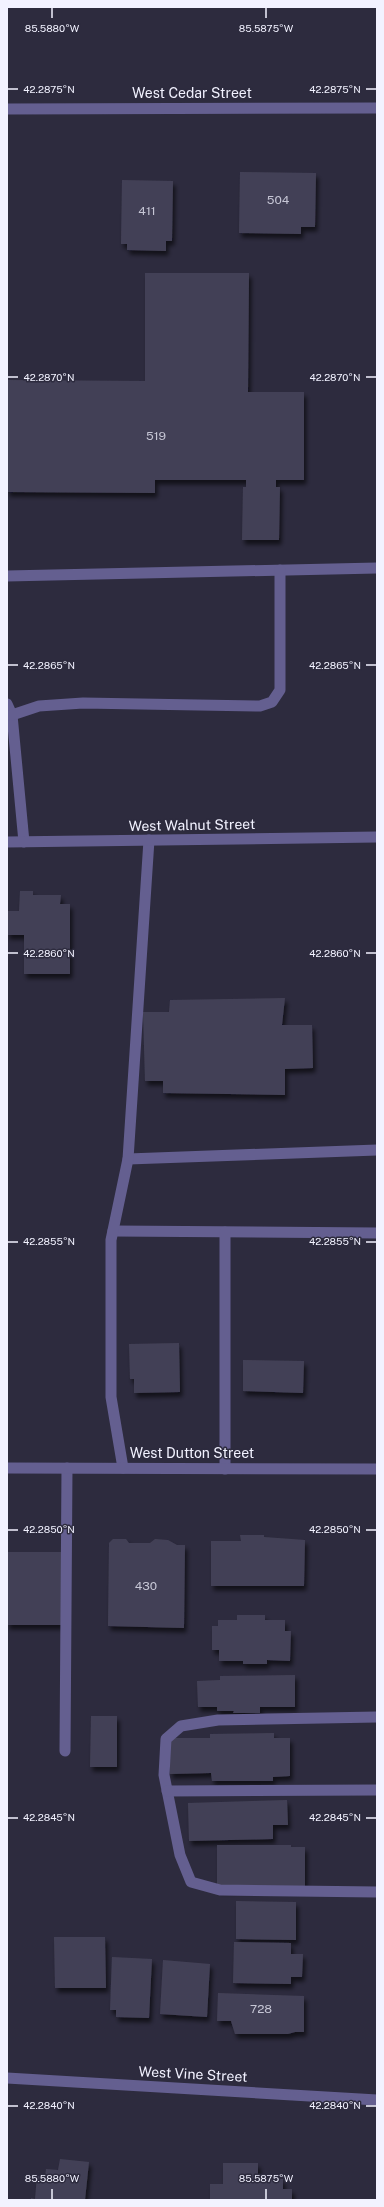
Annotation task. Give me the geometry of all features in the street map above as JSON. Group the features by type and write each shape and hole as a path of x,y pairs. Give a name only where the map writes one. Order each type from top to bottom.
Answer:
{"street":[{"name":"West Cedar Street","path":"7,109 377,108"},
{"path":"7,576 377,568"},
{"path":"12,715 39,706 83,703 260,706 272,702 280,690 280,570"},
{"path":"7,704 12,715 24,842"},
{"name":"West Walnut Street","path":"7,842 377,837"},
{"path":"123,1468 111,1396 111,1240 128,1159 148,840"},
{"path":"128,1159 377,1150"},
{"path":"113,1231 377,1233"},
{"path":"225,1232 225,1469"},
{"name":"West Dutton Street","path":"7,1468 377,1469"},
{"path":"65,1752 67,1468"},
{"path":"377,1717 218,1720 181,1726 166,1739 164,1775 180,1855 191,1882 220,1890 377,1892"},
{"path":"167,1791 377,1790"},
{"name":"West Vine Street","path":"7,2078 377,2100"}],"building":[{"path":"240,172 316,173 315,227 301,227 301,234 239,233"},
{"path":"122,180 173,181 172,241 166,241 166,251 127,250 127,244 121,244"},
{"path":"145,273 249,273 248,392 304,392 304,480 276,480 276,487 280,487 279,540 242,540 243,487 246,487 246,480 155,480 155,493 7,492 7,380 145,381"},
{"path":"20,891 33,891 33,895 61,895 60,904 70,904 70,974 24,974 24,935 7,935 7,911 19,911"},
{"path":"285,998 282,1025 312,1025 313,1068 285,1069 285,1095 163,1093 163,1081 145,1081 143,1012 169,1012 170,1000"},
{"path":"179,1343 180,1392 134,1393 134,1379 130,1379 129,1344"},
{"path":"243,1360 304,1361 303,1393 243,1391"},
{"path":"240,1535 264,1535 264,1537 305,1540 304,1586 211,1586 211,1541 241,1541"},
{"path":"113,1539 126,1539 129,1543 150,1543 155,1539 168,1540 177,1545 185,1545 184,1628 108,1626 109,1543"},
{"path":"7,1552 61,1552 61,1625 7,1625"},
{"path":"237,1615 265,1615 265,1620 285,1620 285,1631 291,1631 290,1661 267,1660 267,1664 243,1664 243,1661 219,1661 219,1650 212,1650 212,1626 218,1626 218,1620 237,1620"},
{"path":"295,1675 295,1707 260,1707 260,1713 233,1713 234,1711 217,1711 217,1707 198,1707 197,1681 220,1680 220,1676"},
{"path":"91,1716 117,1716 117,1767 90,1767"},
{"path":"274,1733 274,1738 290,1738 290,1776 273,1777 273,1781 212,1781 211,1773 170,1774 170,1738 210,1738 210,1734"},
{"path":"287,1800 288,1825 273,1825 273,1839 189,1841 188,1803"},
{"path":"217,1845 291,1845 291,1847 305,1847 305,1886 217,1889"},
{"path":"236,1901 296,1902 296,1940 236,1939"},
{"path":"54,1937 105,1937 106,1988 55,1988"},
{"path":"234,1942 291,1943 291,1954 303,1954 302,1977 291,1977 291,1984 233,1983"},
{"path":"112,1957 152,1959 149,2018 116,2017 116,2010 110,2010"},
{"path":"163,1960 210,1964 207,2017 160,2014"},
{"path":"218,1993 304,1996 304,2032 288,2034 235,2034 231,2021 217,2021"},
{"path":"60,2159 89,2162 85,2200 31,2200 31,2198 35,2199 37,2176 45,2177 46,2169 58,2170"},
{"path":"223,2163 258,2163 258,2178 283,2179 283,2189 292,2189 292,2200 210,2200 210,2184 223,2184"}]}
